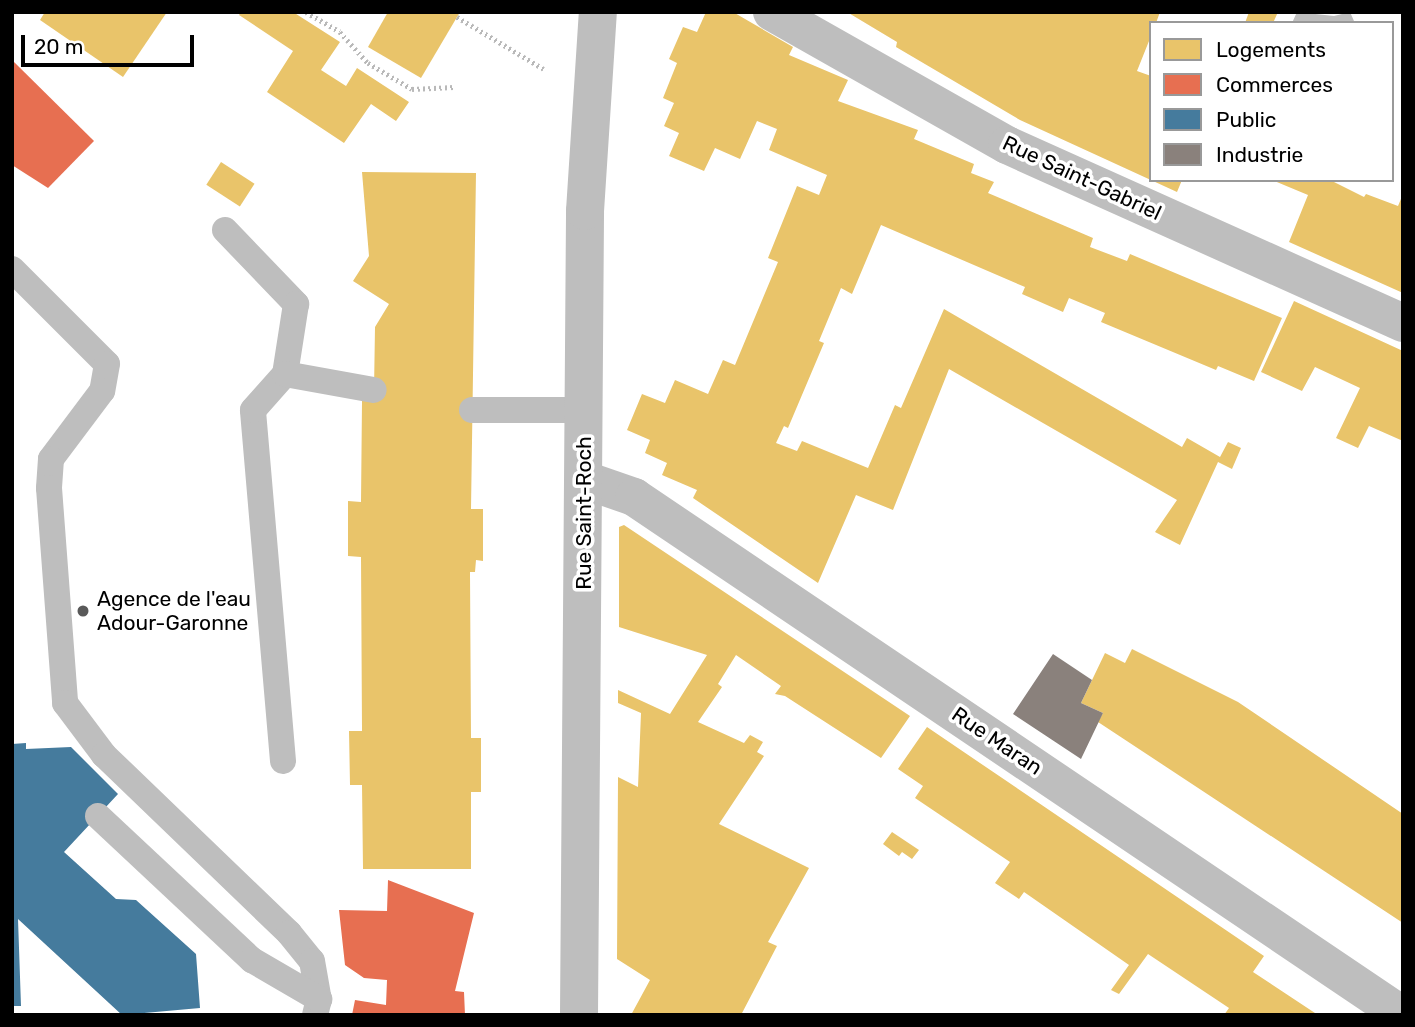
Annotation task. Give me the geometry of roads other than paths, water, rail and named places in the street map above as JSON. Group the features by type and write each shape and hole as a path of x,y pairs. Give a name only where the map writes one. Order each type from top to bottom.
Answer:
{"street":[{"name":"Rue Saint-Roch","path":"579,1015 585,211 598,12"},
{"name":"Rue Saint-Gabriel","path":"772,12 1007,145 1403,323"},
{"name":"Rue Maran","path":"585,480 634,497 1402,1015"}],"lane":[{"path":"225,230 296,304 285,374 253,410 283,761"},
{"path":"12,269 107,364 102,391 51,459 49,488 65,702 104,755 289,933 312,961 317,1007"},
{"path":"285,374 374,390"},
{"path":"472,410 585,410"},
{"path":"98,816 252,960 317,1007"}],"place":[{"name":"Agence de l'eau Adour-Garonne","path":"83,611"}]}
